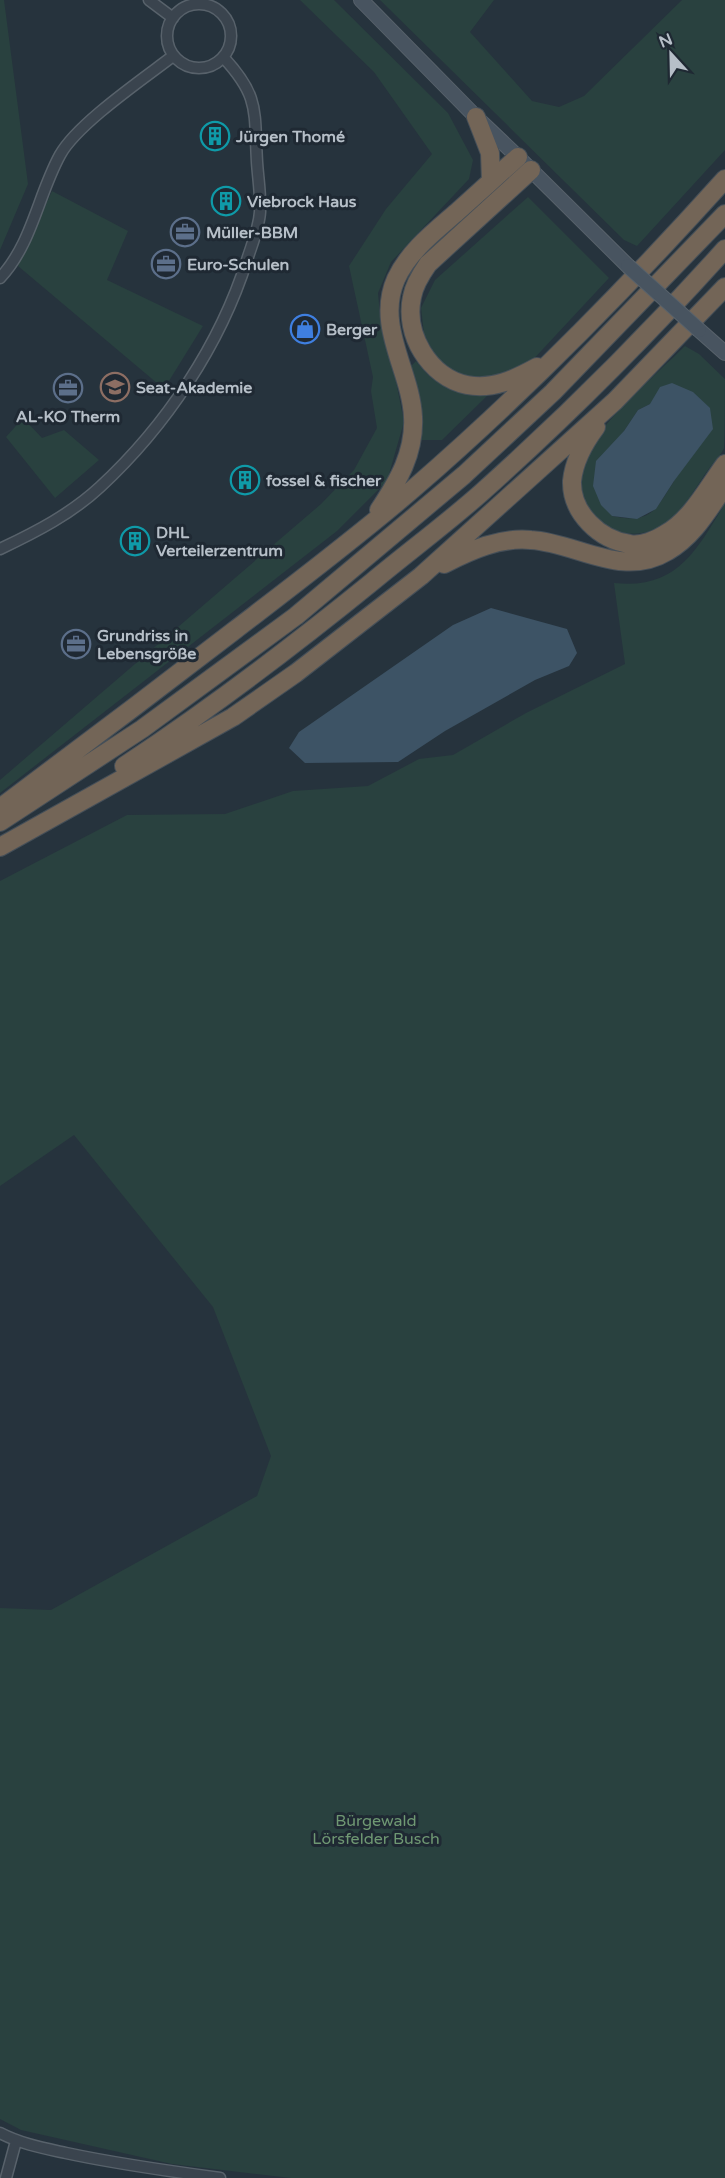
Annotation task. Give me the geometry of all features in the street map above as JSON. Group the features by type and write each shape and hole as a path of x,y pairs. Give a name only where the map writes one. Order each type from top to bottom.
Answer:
{"highway":[{"path":"476,117 490,153 491,182"},
{"path":"369,524 400,476 407,461 413,434 411,400 389,316 396,279 408,258 424,242 491,182 524,163"},
{"path":"524,163 420,274 412,295 411,322 418,343 430,364 440,372 466,385 492,386 506,383 540,366 561,352"},
{"path":"0,808 286,591 412,490 561,352 725,179"},
{"path":"0,822 142,729 296,616 332,586 464,475 553,392 725,214"},
{"path":"20,835 158,744 297,643 479,495 603,379 725,249"},
{"path":"0,847 233,717 297,673 421,576 615,401 725,288"},
{"path":"615,401 585,441 573,477 574,498 580,512 593,528 631,544 648,542 666,534 684,519 725,464"},
{"path":"421,576 466,552 504,541 531,540 624,562 650,560 669,551 692,533 725,486"}],"main road":[{"path":"361,0 628,266 725,353"}],"street":[{"path":"149,0 172,18"},
{"path":"200,4 219,11 227,18 231,28 232,39 224,58 207,68 198,69 180,63 168,47 168,27 172,18 189,5 200,4"},
{"path":"0,278 18,255 61,154 93,120 173,56"},
{"path":"0,549 58,519 99,488 134,452 174,403 199,364 235,294 260,212 255,104 243,80 224,58"},
{"path":"0,2133 16,2142 142,2167 220,2178"},
{"path":"6,2178 16,2142"}],"green space":[{"path":"0,0 4,0 28,184 0,250"},
{"path":"300,0 334,0 448,113 473,160 469,179 391,262 378,293 381,326 394,371 404,422 387,481 337,531 0,793 0,780 321,504 354,470 377,428 371,391 373,377 349,266 386,209 432,154 374,72"},
{"path":"380,0 494,0 470,32 532,101 559,107 584,96 682,0 725,0 725,150 637,246 624,240"},
{"path":"52,191 128,231 107,280 203,326 164,389 18,266"},
{"path":"528,197 609,278 529,364 499,377 468,376 449,369 435,356 424,334 421,308 435,280"},
{"path":"685,346 699,354 725,379 724,448 685,504 669,521 653,530 636,534 621,532 595,517 587,505 582,490 581,474 585,458 592,444 615,414","holes":["650,404 674,481 650,513 635,518 612,516 624,431 638,410"]},
{"path":"416,361 432,378 447,387 488,395 442,440 419,440 409,368"},
{"path":"23,418 42,438 64,430 99,460 55,498 6,437"},
{"name":"Bürgewald Lörsfelder Busch","path":"725,503 725,2178 291,2178 172,2164 21,2130 0,2119 0,1608 51,1610 257,1496 271,1456 213,1307 74,1135 0,1186 0,881 127,815 225,814 293,791 368,786 419,759 453,755 526,713 625,664 614,583 636,584 654,580 683,563 705,536"}],"water":[{"path":"672,383 693,392 710,408 713,429 656,509 637,519 612,516 601,505 593,486 596,461 624,431 638,410 650,404 660,387"},
{"path":"491,608 567,629 577,653 569,666 535,680 445,731 398,762 305,763 289,748 299,732 453,625"}],"place":[{"name":"Jürgen Thomé","path":"215,136"},
{"name":"Viebrock Haus","path":"226,201"},
{"name":"Müller-BBM","path":"185,232"},
{"name":"Euro-Schulen","path":"166,264"},
{"name":"Berger","path":"305,329"},
{"name":"Seat-Akademie","path":"115,387"},
{"name":"AL-KO Therm","path":"68,388"},
{"name":"fossel & fischer","path":"245,480"},
{"name":"DHL Verteilerzentrum","path":"135,541"},
{"name":"Grundriss in Lebensgröße","path":"76,644"}]}
